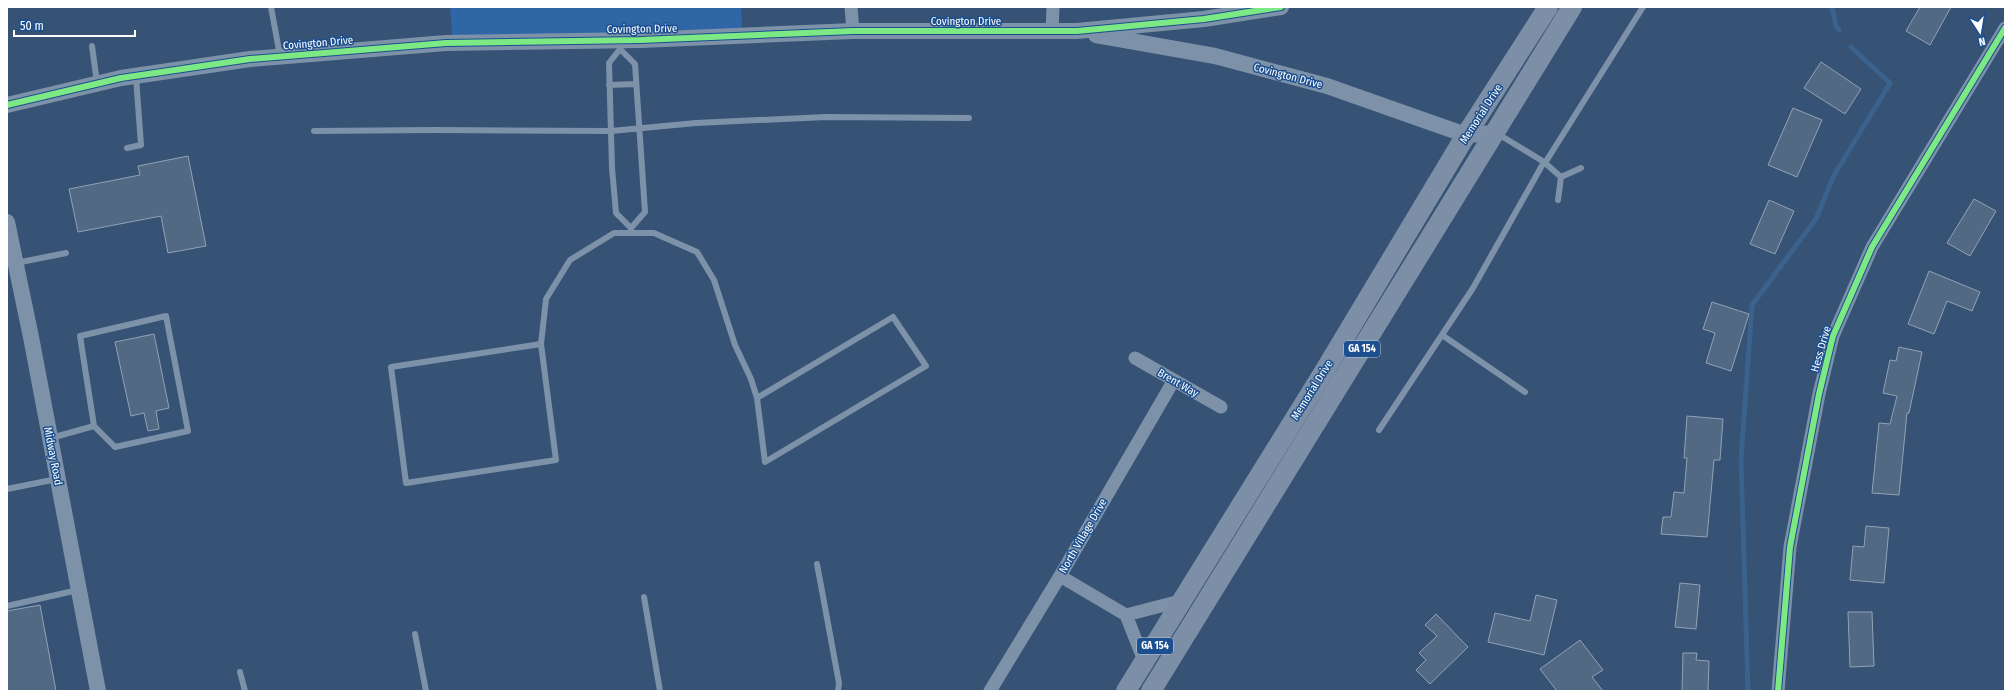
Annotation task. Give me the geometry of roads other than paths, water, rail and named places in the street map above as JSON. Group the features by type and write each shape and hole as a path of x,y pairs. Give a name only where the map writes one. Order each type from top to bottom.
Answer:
{"main road":[{"name":"Memorial Drive","path":"1126,691 1145,663 1325,370 1466,135 1548,7"},
{"name":"Memorial Drive","path":"1151,691 1572,7"}],"street":[{"path":"851,7 854,31"},
{"path":"1052,31 1053,7"},
{"name":"Covington Drive","path":"7,104 136,75 250,59 446,43 620,45 713,38 854,31 1077,31 1204,19 1280,7"},
{"name":"Hess Drive","path":"1778,691 1790,547 1819,394 1833,336 1872,247 2005,28"},
{"name":"Covington Drive","path":"1077,31 1215,56 1327,86 1466,135 1495,133"},
{"name":"Midway Road","path":"8,228 98,691"},
{"name":"Brent Way","path":"1135,358 1221,407"},
{"name":"North Village Drive","path":"990,691 1060,576 1174,380"},
{"path":"1060,576 1126,615 1145,663"},
{"path":"1126,615 1184,600"}],"lane":[{"path":"271,7 280,56"},
{"path":"1379,430 1473,288 1544,162 1643,7"},
{"path":"620,45 635,64 645,212 631,230 616,213 611,131 609,63 620,45"},
{"path":"92,46 97,83"},
{"path":"127,148 141,145 136,75"},
{"path":"609,85 636,84"},
{"path":"314,131 611,131 696,123 826,117 968,118"},
{"path":"1495,133 1544,162 1561,177"},
{"path":"1561,177 1581,168"},
{"path":"1558,200 1561,177"},
{"path":"541,344 391,367 406,483 556,460 541,344 546,299 570,260 614,233 631,230 654,233 697,252 714,280 735,345 751,379 757,398 765,462 926,366 893,317 757,398"},
{"path":"16,264 66,254"},
{"path":"166,316 188,431 115,447 94,426 80,336 166,316"},
{"path":"1442,335 1525,392"},
{"path":"50,439 94,426"},
{"path":"7,489 57,479"},
{"path":"817,564 839,683 838,691"},
{"path":"7,606 78,590"},
{"path":"644,597 660,691"},
{"path":"415,634 426,691"},
{"path":"240,672 245,691"}],"waterway":[{"path":"1832,7 1836,26 1839,30"},
{"path":"1748,691 1741,459 1752,305 1816,219 1833,177 1890,83 1851,47"}]}
